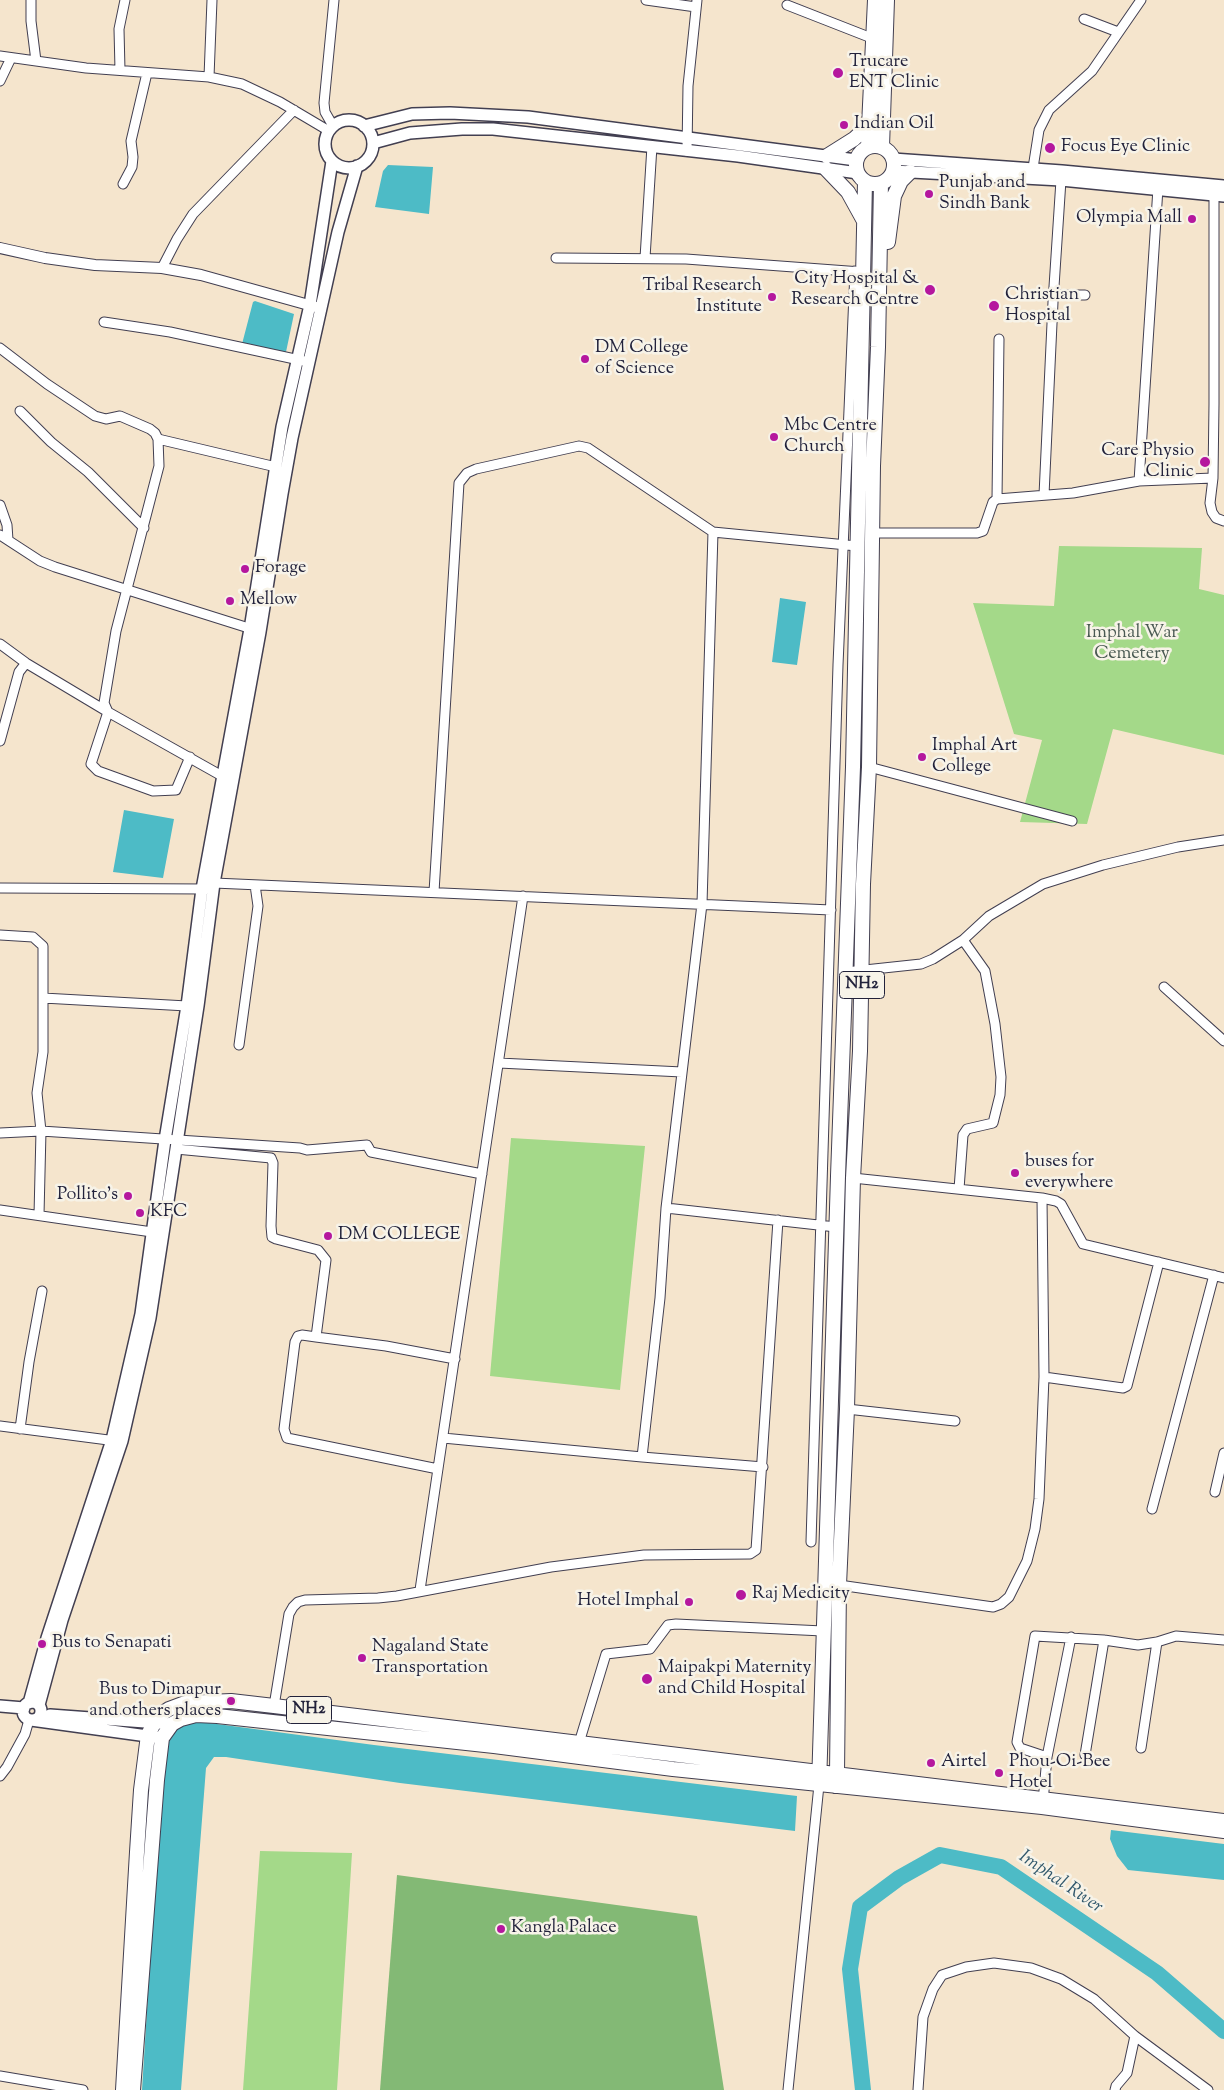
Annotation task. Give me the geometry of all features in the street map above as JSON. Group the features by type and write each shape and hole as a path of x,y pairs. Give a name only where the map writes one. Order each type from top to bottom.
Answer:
{"highway":[{"path":"875,0 870,124 875,147"},
{"path":"875,147 888,0"},
{"path":"864,222 848,192 826,163 870,124"},
{"path":"875,147 891,154 893,165 886,180 876,184 860,172 859,155 875,147"},
{"name":"NH2","path":"820,1778 836,1227 853,767 850,545 860,272 864,222 860,172"},
{"path":"880,271 888,244 894,196 901,181 910,172"},
{"name":"NH2","path":"123,2090 138,1835 148,1735 154,1722 169,1709 185,1703 231,1701 579,1743 836,1780 838,1585 847,1409 853,1178 862,971 863,884 869,768 873,466 880,271 881,182"},
{"path":"834,1338 849,1338"},
{"name":"NH2","path":"172,1724 196,1715 217,1716 820,1778"},
{"path":"133,2090 157,1780 162,1738 172,1724"},
{"path":"836,1780 1224,1821"},
{"path":"1043,1803 1224,1831"}],"main road":[{"path":"364,126 412,114 450,113 528,116 687,137 826,163 860,172"},
{"path":"32,1712 117,1441 146,1316 173,1143 198,1006 222,776 255,630 276,467 296,359 310,305 332,161 325,146 331,128 347,120 356,121 364,126 370,133 373,143 371,153 365,161 357,166 347,168 332,161"},
{"path":"373,143 410,133 462,129 527,132 687,151 826,163"},
{"path":"893,165 1033,168 1158,178 1224,186"},
{"path":"893,165 910,172 1061,180 1158,188 1219,196"},
{"path":"146,1316 152,1232 173,1143 187,1006 255,630 309,362 342,213 357,166"},
{"path":"0,1706 162,1738"},
{"path":"32,1712 172,1724"}],"street":[{"path":"31,0 31,21 36,60"},
{"path":"120,70 119,29 125,0"},
{"path":"209,77 212,0"},
{"path":"331,128 324,103 334,0"},
{"path":"646,0 696,4 688,86 687,151"},
{"path":"1033,168 1039,130 1049,110 1092,71 1141,0"},
{"path":"787,5 874,39"},
{"path":"1084,20 1118,32"},
{"path":"0,56 86,68 209,77 242,84 331,128"},
{"path":"0,82 12,58"},
{"path":"123,184 132,167 131,141 147,72"},
{"path":"162,268 193,214 294,110"},
{"path":"645,258 652,146"},
{"path":"1044,495 1053,294 1061,180"},
{"path":"1139,481 1158,188"},
{"path":"1219,196 1213,478 1210,503 1216,518 1224,521"},
{"path":"0,248 45,258 94,264 162,268 217,279 322,308"},
{"path":"556,258 645,258 736,262 860,272"},
{"path":"1053,294 1086,295"},
{"path":"104,322 170,332 309,362"},
{"path":"997,499 999,338"},
{"path":"0,348 47,384 95,416 106,419 120,416 156,433 159,466 116,631 104,696 104,703 108,712 91,764 98,771 153,791 176,790 190,757"},
{"path":"20,411 51,442 88,472 144,528"},
{"path":"158,439 276,467"},
{"path":"434,892 456,524 459,483 462,477 476,469 583,446 595,452 713,532 850,545 831,910 811,1542"},
{"path":"873,533 977,533 983,531 993,502 997,499 1073,493 1139,481 1213,478"},
{"path":"0,505 7,525 4,537 40,561 255,630"},
{"path":"642,1457 660,1298 666,1208 702,904 713,532"},
{"path":"0,644 26,663 108,712 222,776"},
{"path":"0,741 19,672 26,663"},
{"path":"869,768 1072,821"},
{"path":"846,972 921,964 933,959 963,940 988,916 1043,884 1103,865 1169,849 1224,840"},
{"path":"0,888 256,885 831,910"},
{"path":"239,1045 258,906 256,885"},
{"path":"420,1590 523,896"},
{"path":"0,935 33,937 43,946 43,1052 37,1092 41,1131 39,1216"},
{"path":"959,1189 963,1135 967,1129 992,1124 995,1120 1001,1077 995,1024 986,976 963,940"},
{"path":"1164,988 1224,1041"},
{"path":"44,998 187,1006"},
{"path":"499,1063 682,1072"},
{"path":"0,1133 41,1131 173,1143 300,1148 308,1150 367,1145 371,1152 482,1174"},
{"path":"173,1143 271,1158 273,1163 272,1237 318,1250 326,1260 316,1336"},
{"path":"853,1178 1042,1198 1059,1202 1083,1244 1224,1278"},
{"path":"838,1585 993,1607 1001,1604 1009,1597 1027,1561 1036,1529 1039,1499 1044,1377 1042,1198"},
{"path":"666,1208 836,1227"},
{"path":"0,1210 152,1232"},
{"path":"274,1706 289,1614 293,1606 298,1602 305,1600 378,1598 550,1567 644,1555 750,1554 756,1550 778,1220"},
{"path":"1044,1377 1123,1388 1127,1386 1159,1262"},
{"path":"1152,1509 1214,1275"},
{"path":"20,1429 29,1362 42,1291"},
{"path":"438,1469 288,1438 284,1429 294,1342 298,1336 316,1336 386,1346 455,1359"},
{"path":"847,1409 955,1421"},
{"path":"0,1426 117,1441"},
{"path":"443,1438 763,1467"},
{"path":"1215,1492 1224,1453"},
{"path":"579,1743 606,1654 650,1649 668,1625 823,1631"},
{"path":"1047,1757 1020,1748 1017,1744 1034,1638 1036,1636 1071,1637 1138,1645 1178,1636 1224,1640"},
{"path":"1043,1803 1047,1757 1071,1637"},
{"path":"1085,1755 1104,1640"},
{"path":"1141,1748 1157,1642"},
{"path":"0,1776 25,1734 32,1712"},
{"path":"788,2090 820,1778"},
{"path":"918,2090 923,2016 932,1989 942,1974 966,1967 994,1963 1031,1968 1061,1979 1094,2000 1135,2036 1208,2090"},
{"path":"1115,2090 1126,2073 1135,2036"},
{"path":"0,2076 25,2085 83,2090"}],"green space":[{"name":"Imphal War Cemetery","path":"1059,546 1202,548 1199,589 1224,595 1224,755 1113,729 1087,824 1020,822 1042,740 1014,734 973,603 1054,606"},
{"path":"511,1138 645,1146 620,1390 490,1376"},
{"path":"260,1851 352,1853 337,2090 243,2090"},
{"path":"397,1875 697,1916 724,2090 380,2090"}],"water":[{"path":"388,165 433,167 429,214 375,207 383,171"},
{"path":"255,301 294,314 286,352 242,344 253,302"},
{"path":"780,598 806,602 797,665 772,662"},
{"path":"124,810 174,819 163,878 113,872"},
{"path":"202,1722 374,1745 797,1796 795,1831 400,1783 226,1757 214,1757 206,1768 181,2090 142,2090 158,1834 168,1740 176,1729 189,1723"},
{"path":"1111,1830 1224,1844 1224,1880 1128,1870 1117,1856 1110,1839"}],"waterway":[{"name":"Imphal River","path":"863,2090 850,1969 860,1907 899,1878 940,1855 1001,1867 1157,1973 1224,2031"}],"place":[{"name":"Trucare ENT Clinic","path":"838,73"},
{"name":"Indian Oil","path":"844,125"},
{"name":"Focus Eye Clinic","path":"1050,148"},
{"name":"Punjab and Sindh Bank","path":"929,194"},
{"name":"Olympia Mall","path":"1192,219"},
{"name":"City Hospital & Research Centre","path":"930,290"},
{"name":"Tribal Research Institute","path":"772,297"},
{"name":"Christian Hospital","path":"994,306"},
{"name":"DM College of Science","path":"585,359"},
{"name":"Mbc Centre Church","path":"774,437"},
{"name":"Care Physio Clinic","path":"1205,462"},
{"name":"Forage","path":"245,569"},
{"name":"Mellow","path":"230,601"},
{"name":"Imphal Art College","path":"922,757"},
{"name":"buses for everywhere","path":"1015,1173"},
{"name":"Pollito's","path":"128,1196"},
{"name":"KFC","path":"140,1213"},
{"name":"DM COLLEGE","path":"328,1236"},
{"name":"Raj Medicity","path":"741,1595"},
{"name":"Hotel Imphal","path":"689,1602"},
{"name":"Bus to Senapati","path":"42,1644"},
{"name":"Nagaland State Transportation","path":"362,1658"},
{"name":"Maipakpi Maternity and Child Hospital","path":"647,1679"},
{"name":"Bus to Dimapur and others places","path":"231,1701"},
{"name":"Airtel","path":"931,1763"},
{"name":"Phou-Oi-Bee Hotel","path":"999,1773"},
{"name":"Kangla Palace","path":"501,1929"}]}
